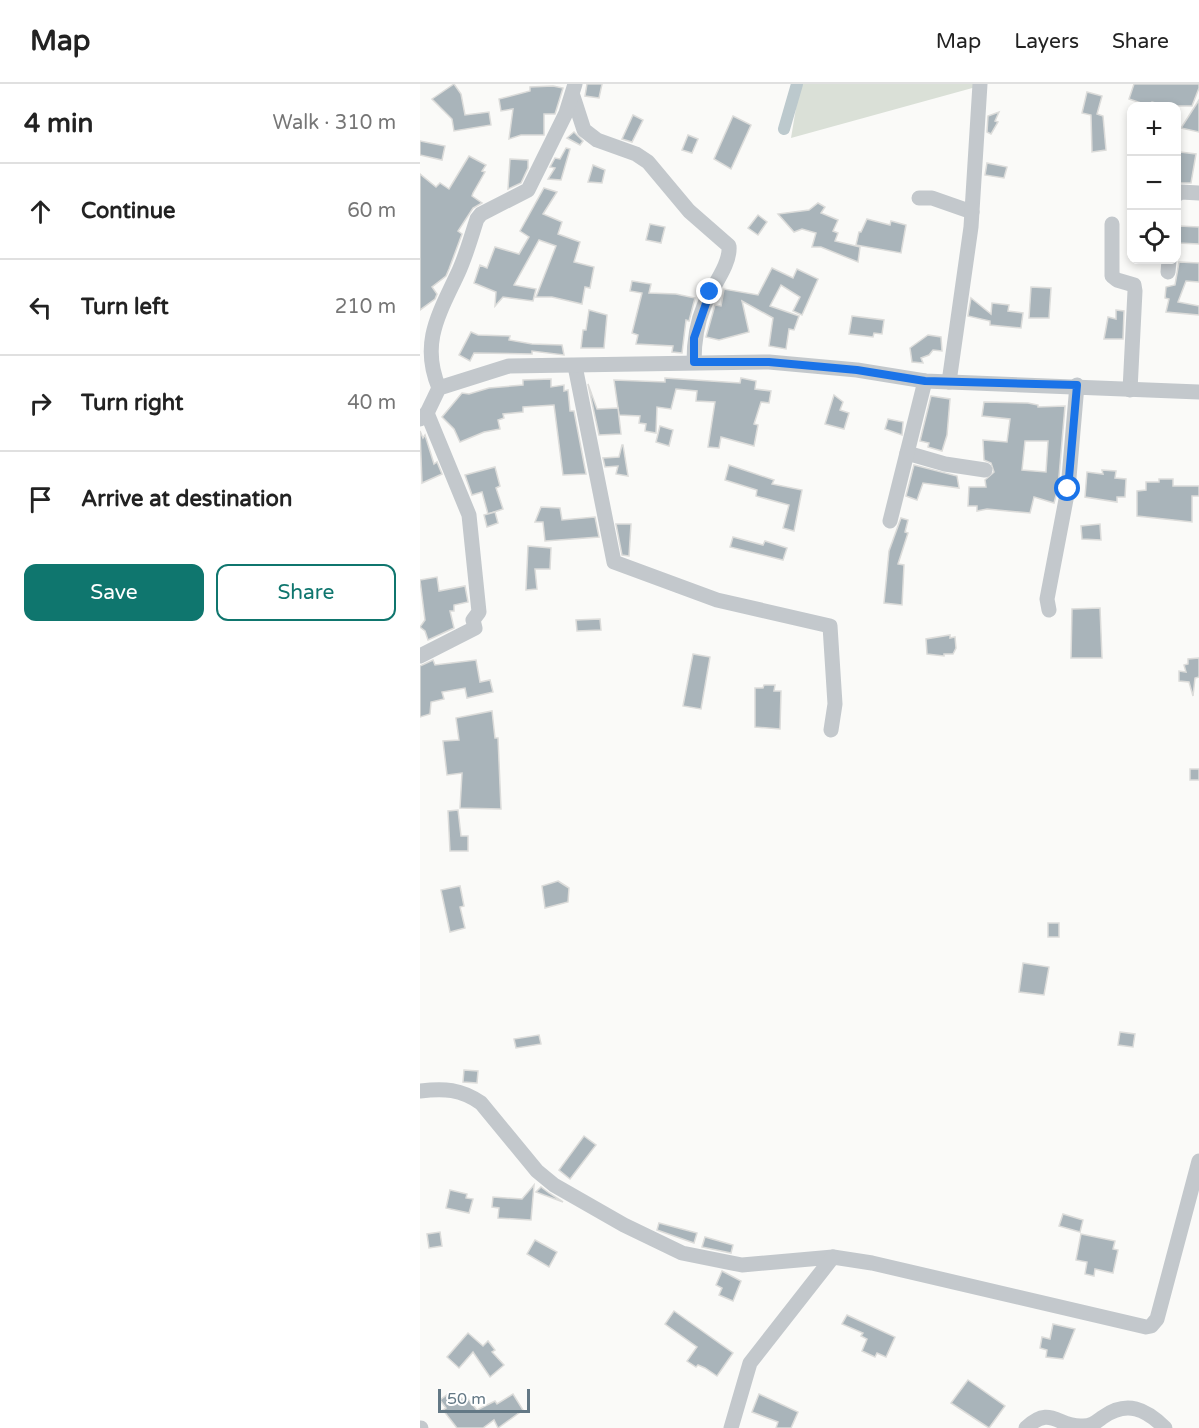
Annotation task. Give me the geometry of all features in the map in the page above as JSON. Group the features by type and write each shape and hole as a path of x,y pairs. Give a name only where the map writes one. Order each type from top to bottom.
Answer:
{"street":[{"path":"949,382 972,212 980,84"},
{"path":"574,90 584,130 597,140 636,154 648,162 689,211 729,246 728,257 703,308 694,338 694,362"},
{"path":"440,388 425,368 432,324 459,271 479,217 528,190 574,90"},
{"path":"1181,192 1199,193"},
{"path":"919,198 932,198 972,212"},
{"path":"1112,224 1112,276 1117,280 1131,283 1135,291 1130,390"},
{"path":"420,656 476,628 473,620 479,612 469,515 423,416 440,388 509,366 769,362 857,370 925,381 1077,385 1130,390 1199,392"},
{"path":"575,366 614,562 717,600 828,624 831,628 835,704 831,730"},
{"path":"890,521 925,381"},
{"path":"1049,610 1047,599 1068,489 1077,385"},
{"path":"907,453 945,464 985,470"},
{"path":"420,1091 448,1089 462,1091 471,1096 480,1103 537,1171 554,1185 642,1235 682,1253 742,1264 833,1257 931,1274 1151,1326 1157,1318 1199,1161"},
{"path":"731,1428 750,1363 833,1257"},
{"path":"1026,1428 1034,1420 1046,1417 1077,1427 1091,1426 1115,1409 1131,1406 1143,1410 1165,1428"}],"shaded area":[{"path":"800,84 975,84 976,87 791,138"}],"building":[{"path":"454,84 461,94 465,115 489,112 491,125 454,131 452,119 432,99"},
{"path":"587,84 602,84 599,98 585,96"},
{"path":"1134,84 1199,84 1192,106 1181,106 1181,102 1138,102 1129,99"},
{"path":"530,87 563,88 555,114 544,114 544,135 521,135 509,139 513,109 501,111 499,99 530,91"},
{"path":"1087,92 1102,96 1097,114 1103,116 1106,150 1092,152 1091,115 1082,113"},
{"path":"1199,100 1199,132 1181,128"},
{"path":"999,112 995,121 998,122 991,134 987,132 988,116"},
{"path":"633,115 643,120 632,142 622,139"},
{"path":"733,116 751,125 731,169 714,159"},
{"path":"574,132 583,141 580,145 567,138"},
{"path":"688,135 698,139 692,153 682,150"},
{"path":"420,141 445,146 442,160 420,155"},
{"path":"566,148 570,149 561,180 548,179 555,168 550,167 555,158 560,159"},
{"path":"1181,152 1196,154 1191,183 1181,183"},
{"path":"469,156 486,165 482,171 485,172 472,196 482,203 473,208 458,231 462,234 446,276 432,287 437,294 435,299 420,310 420,174 436,187 440,183 449,189"},
{"path":"510,159 528,160 528,168 521,183 508,189"},
{"path":"987,163 1007,167 1004,178 985,175"},
{"path":"593,165 605,170 602,183 588,182"},
{"path":"544,188 557,192 543,214 562,222 558,234 580,242 574,262 594,267 590,288 585,287 582,304 552,297 536,297 556,246 539,240 514,285 536,289 533,301 503,297 495,306 496,292 474,283 480,265 487,268 495,247 519,254 529,237 520,231"},
{"path":"818,203 825,207 821,213 838,220 833,231 838,233 835,241 860,247 858,262 821,247 812,247 816,233 802,229 794,232 778,214 809,210"},
{"path":"758,215 767,222 758,235 748,228"},
{"path":"867,219 890,225 891,221 906,225 901,253 856,245 859,232"},
{"path":"650,224 665,227 661,243 646,240"},
{"path":"1181,226 1199,227 1199,244 1181,243"},
{"path":"1199,263 1199,282 1186,281 1178,302 1199,306 1199,315 1166,312 1169,299 1165,298 1166,287 1175,285 1179,264"},
{"path":"772,268 793,278 797,269 818,279 802,315 793,311 800,297 781,285 770,306 799,316 794,330 789,329 786,349 769,346 773,318 742,301 749,332 719,340 706,337 715,305 721,306 724,289 758,295"},
{"path":"632,281 651,284 649,293 676,294 695,298 689,321 686,320 682,353 672,352 673,346 636,344 638,335 632,333 642,293 630,291"},
{"path":"1031,287 1051,288 1049,318 1029,318"},
{"path":"971,298 991,314 992,303 1009,305 1008,311 1023,313 1021,328 990,325 990,321 968,316"},
{"path":"589,310 607,315 604,348 581,348"},
{"path":"1116,310 1124,311 1123,339 1104,339 1108,317 1116,319"},
{"path":"852,316 884,320 882,334 874,333 873,337 849,334"},
{"path":"471,332 478,335 510,336 509,340 532,344 562,345 564,355 532,351 532,354 474,353 470,361 459,355"},
{"path":"928,335 941,337 942,351 933,350 929,355 921,358 923,363 912,362 910,348"},
{"path":"665,378 740,383 741,378 756,381 755,389 771,391 769,403 761,402 754,424 758,425 754,446 721,437 719,448 708,447 715,402 696,401 697,391 676,389 671,409 657,407 656,433 645,431 646,424 639,423 640,416 619,415 614,380 665,382"},
{"path":"551,379 551,387 564,385 564,391 568,390 570,411 574,411 586,474 563,475 554,405 523,407 523,412 503,414 504,418 498,420 500,429 484,432 460,442 454,429 442,417 462,393 469,394 489,388 523,385 523,380"},
{"path":"588,384 597,409 618,408 621,434 599,435"},
{"path":"834,395 843,402 840,410 849,413 844,429 825,424"},
{"path":"931,396 950,399 947,435 942,451 928,447 929,443 920,441"},
{"path":"984,402 1028,403 1038,405 1038,407 1065,406 1058,488 1054,503 1034,497 1030,513 987,509 977,511 977,506 968,506 969,487 986,487 985,480 994,472 991,463 984,460 983,440 1007,442 1010,419 982,416","holes":["1025,441 1048,441 1046,472 1022,470"]},
{"path":"888,419 903,422 902,435 885,429"},
{"path":"660,426 673,430 669,446 656,442"},
{"path":"420,431 423,438 425,435 434,464 437,462 442,474 422,483"},
{"path":"622,445 628,476 616,474 618,466 605,467 603,458 619,457"},
{"path":"729,465 774,480 772,484 802,490 794,531 783,528 789,505 756,496 757,490 725,480"},
{"path":"914,465 957,476 959,488 923,483 917,500 906,496"},
{"path":"495,467 500,486 496,488 503,509 488,514 482,492 472,495 465,475"},
{"path":"1102,470 1116,471 1115,478 1126,479 1125,497 1117,497 1117,502 1085,497 1087,472 1103,474"},
{"path":"1159,479 1173,479 1173,486 1199,486 1199,496 1192,496 1192,522 1137,516 1137,491 1146,490 1146,482 1159,482"},
{"path":"541,507 560,508 562,520 595,517 599,537 545,541 543,522 535,522"},
{"path":"495,512 498,523 487,527 484,515"},
{"path":"901,518 908,520 905,532 908,533 898,564 904,565 902,605 884,603 889,551"},
{"path":"616,524 631,524 629,556 622,555"},
{"path":"1100,524 1101,540 1082,539 1081,526"},
{"path":"733,537 763,545 765,541 787,548 783,560 730,547"},
{"path":"528,546 551,548 550,569 535,569 537,589 526,590"},
{"path":"437,577 439,591 465,586 468,602 454,605 454,611 450,611 454,628 428,640 425,631 420,627 425,620 420,580"},
{"path":"1100,608 1102,658 1071,658 1072,609"},
{"path":"600,619 601,630 577,631 576,620"},
{"path":"950,635 950,638 955,637 956,648 953,654 944,654 944,656 927,654 926,639"},
{"path":"693,654 710,657 701,709 683,706"},
{"path":"1199,658 1199,677 1195,678 1193,696 1189,682 1179,681 1179,671 1186,672 1184,665 1188,664 1188,659"},
{"path":"433,660 435,665 476,660 480,682 490,680 493,692 467,698 465,688 442,692 444,699 431,702 430,714 420,717 420,666"},
{"path":"764,685 775,685 774,691 781,691 780,729 755,727 755,688 763,688"},
{"path":"492,711 495,738 498,738 501,809 460,808 462,773 447,775 443,741 459,740 456,718"},
{"path":"1190,769 1199,769 1199,780 1190,780"},
{"path":"458,810 461,836 468,836 468,851 450,851 448,811"},
{"path":"558,881 569,888 568,902 545,908 542,886"},
{"path":"460,886 464,906 460,907 465,928 450,932 441,890"},
{"path":"1048,923 1059,923 1059,937 1048,937"},
{"path":"1023,963 1049,967 1044,995 1019,992"},
{"path":"1120,1032 1135,1034 1133,1047 1118,1045"},
{"path":"539,1035 541,1044 516,1048 514,1039"},
{"path":"464,1070 478,1071 477,1083 463,1082"},
{"path":"584,1136 596,1145 570,1179 559,1170"},
{"path":"534,1185 531,1220 498,1218 499,1208 492,1207 493,1197 522,1199"},
{"path":"541,1187 549,1193 563,1202 536,1192"},
{"path":"450,1190 467,1194 466,1198 473,1199 469,1213 446,1208"},
{"path":"1063,1214 1083,1220 1080,1232 1059,1226"},
{"path":"659,1223 697,1233 694,1243 657,1230"},
{"path":"440,1232 442,1246 429,1248 427,1234"},
{"path":"1081,1234 1115,1241 1113,1249 1118,1250 1113,1273 1095,1269 1094,1276 1085,1274 1087,1262 1076,1260"},
{"path":"705,1237 733,1245 731,1253 702,1247"},
{"path":"535,1240 557,1252 549,1267 527,1254"},
{"path":"722,1271 741,1281 733,1301 719,1295 722,1288 716,1285"},
{"path":"674,1311 733,1353 717,1376 687,1361 697,1347 665,1324"},
{"path":"847,1315 895,1337 886,1357 877,1353 875,1357 862,1351 867,1339 861,1336 863,1333 842,1324"},
{"path":"1053,1324 1075,1329 1063,1359 1046,1357 1047,1350 1040,1348 1042,1337 1050,1339"},
{"path":"468,1333 483,1346 488,1341 495,1350 492,1352 504,1365 490,1377 473,1352 459,1368 447,1357"},
{"path":"968,1380 1005,1406 989,1428 951,1403"},
{"path":"448,1394 459,1395 465,1402 468,1399 477,1410 495,1401 497,1404 513,1394 523,1410 498,1428 494,1420 483,1428 457,1428 443,1410 446,1408 440,1400"},
{"path":"759,1394 798,1412 791,1428 776,1428 778,1422 752,1412"}],"waterway":[{"path":"784,129 797,84"}],"route":[{"path":"710,292 694,338 694,362 769,362 857,370 925,381 1077,385 1068,489"}]}
